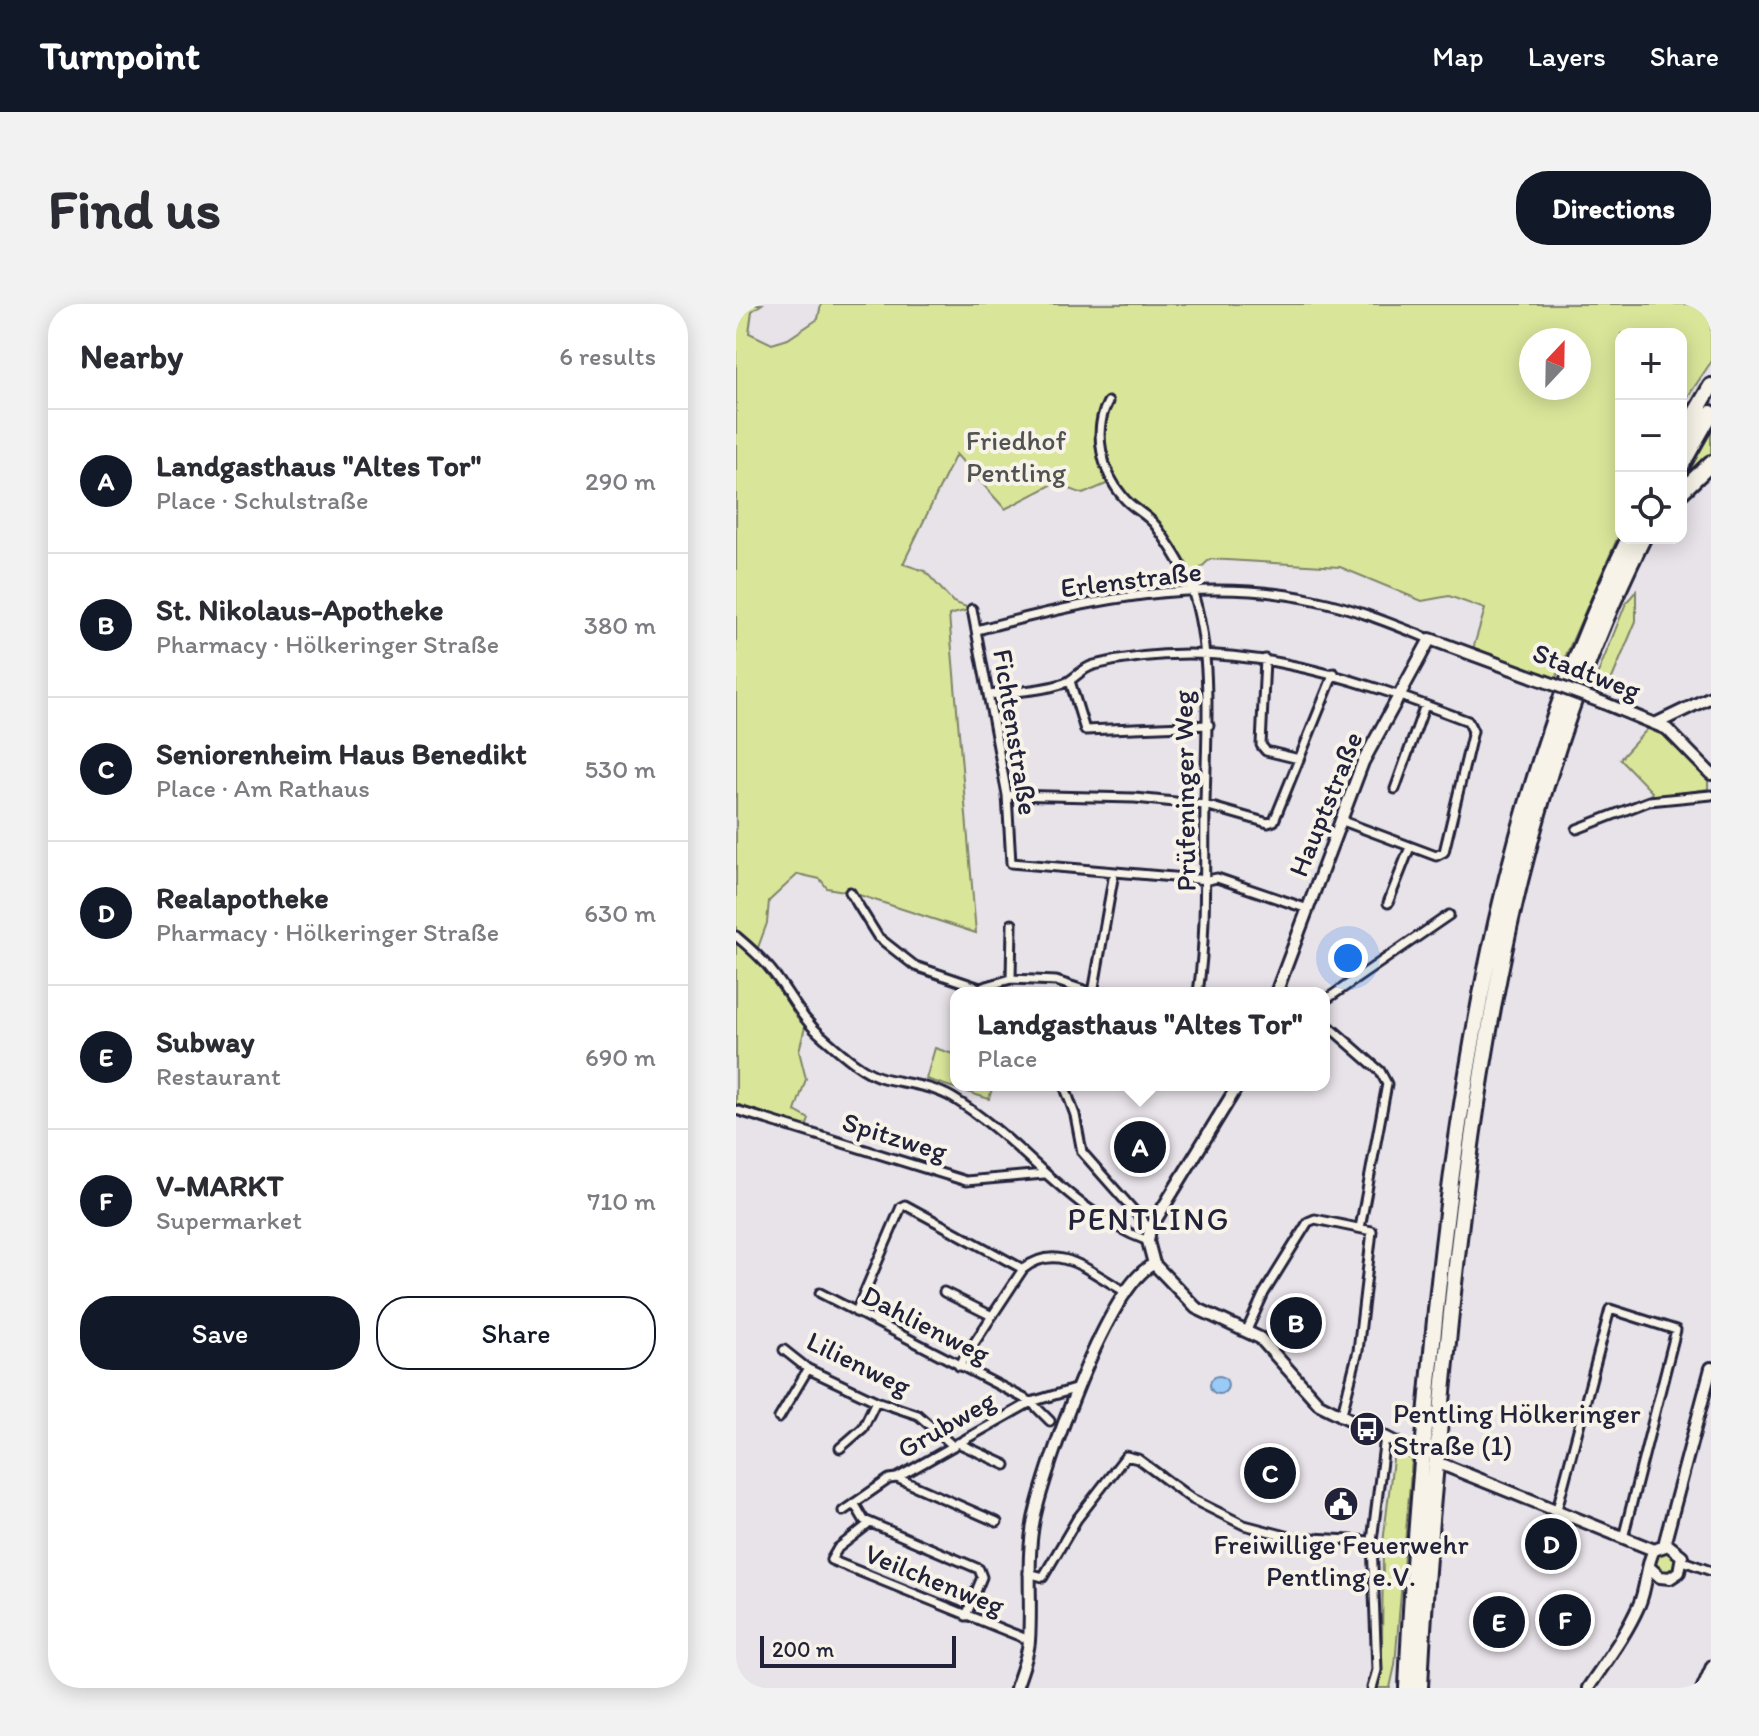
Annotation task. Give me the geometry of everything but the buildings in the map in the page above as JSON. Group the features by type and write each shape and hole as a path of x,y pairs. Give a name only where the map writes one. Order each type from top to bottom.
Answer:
{"highway":[{"path":"1687,428 1711,386"},
{"path":"1687,455 1711,413"},
{"path":"1687,486 1711,463"},
{"path":"1407,1688 1421,1461 1446,1211 1481,984 1508,862 1533,777 1584,638 1626,544"},
{"path":"1420,1688 1435,1469 1461,1213 1497,979 1547,783 1574,702 1641,544"},
{"path":"1397,1688 1403,1651 1409,1641"}],"street":[{"name":"Prüfeninger Weg","path":"1108,402 1099,427 1102,449 1115,486 1157,527 1188,578 1203,655 1209,725 1205,805 1208,880 1199,987"},
{"name":"Erlenstraße","path":"977,630 1088,604 1190,589 1255,591 1314,600 1377,617 1430,639"},
{"name":"Fichtenstraße","path":"972,609 1007,795 1011,863 1114,873"},
{"name":"Stadtweg","path":"1430,639 1657,723 1678,737 1711,774"},
{"name":"Hauptstraße","path":"1279,987 1364,759 1430,639"},
{"path":"990,695 1070,681 1091,666 1203,655 1265,659 1334,673 1400,694 1468,721 1473,731 1444,852 1436,856 1340,820"},
{"path":"1265,659 1261,745 1266,751 1299,759"},
{"path":"1007,795 1121,798 1205,805 1268,823 1274,821 1334,673"},
{"path":"1070,681 1085,730 1209,725"},
{"path":"1657,723 1711,697"},
{"path":"1395,789 1425,705"},
{"path":"1577,829 1649,801 1711,795"},
{"path":"1388,903 1410,847"},
{"path":"1094,987 1114,873 1208,880 1217,878 1309,910"},
{"path":"850,892 869,926 898,955 915,966 974,987"},
{"path":"1330,997 1449,915"},
{"path":"1011,979 1012,924"},
{"path":"736,936 773,972 806,1023 834,1047 879,1077 914,1083 953,1098 1111,1227 1148,1241"},
{"path":"990,987 1011,979 1056,981 1074,987"},
{"path":"1330,1027 1380,1071 1387,1084 1360,1228"},
{"path":"1066,1091 1075,1115 1082,1152 1150,1229"},
{"path":"1234,1091 1150,1229 1148,1241 1154,1264 1197,1309 1247,1330 1270,1347 1305,1391 1341,1417 1415,1452"},
{"name":"Spitzweg","path":"736,1110 966,1181 1044,1174"},
{"path":"856,1312 901,1207 905,1205 1023,1269"},
{"path":"1247,1330 1264,1293 1308,1222 1315,1219 1372,1231 1358,1351 1341,1417"},
{"path":"959,1366 1023,1269 1047,1255 1060,1256 1124,1291"},
{"path":"1016,1688 1029,1640 1028,1573 1040,1498 1078,1388 1124,1291 1145,1268 1154,1264"},
{"path":"944,1292 992,1316"},
{"name":"Dahlienweg","path":"820,1293 1031,1402 1050,1421"},
{"path":"1556,1513 1610,1309 1676,1330 1623,1538"},
{"name":"Lilienweg","path":"784,1350 808,1369 876,1401 918,1415 955,1444 1006,1465"},
{"path":"1639,1606 1650,1568 1664,1548 1672,1526 1711,1368"},
{"path":"779,1418 808,1369"},
{"name":"Grubweg","path":"843,1511 889,1479 897,1478 1031,1402 1078,1388"},
{"path":"840,1448 863,1428 876,1401"},
{"path":"1372,1688 1377,1670 1372,1541 1385,1437"},
{"path":"1028,1573 1043,1577 1077,1519 1126,1456 1138,1459 1192,1499 1244,1525 1290,1537 1372,1541"},
{"path":"1444,1465 1556,1513 1623,1538 1664,1548 1683,1561 1711,1571"},
{"path":"897,1478 997,1522"},
{"path":"854,1503 864,1520 979,1569 982,1577 966,1616"},
{"name":"Veilchenweg","path":"870,1523 838,1548 831,1560 1029,1640"},
{"path":"1588,1688 1639,1606 1664,1578 1675,1575 1683,1561"},
{"path":"1650,1568 1664,1578"},
{"path":"1701,1688 1711,1665"}],"green space":[{"name":"Friedhof Pentling","path":"736,304 762,304 752,311 749,333 772,344 788,339 818,319 821,304 1711,304 1711,362 1687,398 1687,328 1615,328 1615,544 1556,678 1473,649 1485,609 1449,596 1422,601 1340,567 1210,559 1189,579 1190,589 1153,523 1111,482 1083,494 1055,483 1005,509 956,454 903,564 925,571 953,602 972,609 949,615 976,933 850,892 827,888 820,879 798,874 769,901 767,923 756,953 806,1023 799,1051 806,1079 795,1111 809,1119 805,1131 736,1110"},
{"path":"1711,432 1711,456 1687,478"},
{"path":"1636,591 1636,621 1606,693 1593,686 1626,603"},
{"path":"1651,725 1678,743 1708,778 1708,789 1648,798 1652,792 1620,759"},
{"path":"935,1048 950,1053 950,1087 926,1079"},
{"path":"964,1091 991,1091 989,1099"},
{"path":"1394,1451 1412,1459 1395,1665 1390,1688 1377,1688 1382,1651 1383,1543"},
{"path":"1667,1550 1678,1557 1679,1562 1672,1573 1667,1574 1656,1567 1655,1562 1662,1551"}],"water":[{"path":"1219,1376 1228,1385 1219,1394 1210,1385"}],"place":[{"name":"Landgasthaus \"Altes Tor\"","path":"1140,1147"},
{"name":"St. Nikolaus-Apotheke","path":"1296,1323"},
{"name":"Pentling Hölkeringer Straße (1)","path":"1367,1429"},
{"name":"Seniorenheim Haus Benedikt","path":"1270,1473"},
{"name":"Freiwillige Feuerwehr Pentling e.V.","path":"1341,1504"},
{"name":"Realapotheke","path":"1551,1544"},
{"name":"V-MARKT","path":"1565,1620"},
{"name":"Subway","path":"1499,1622"}],"district":[{"name":"PENTLING","path":"1149,1219"}]}
